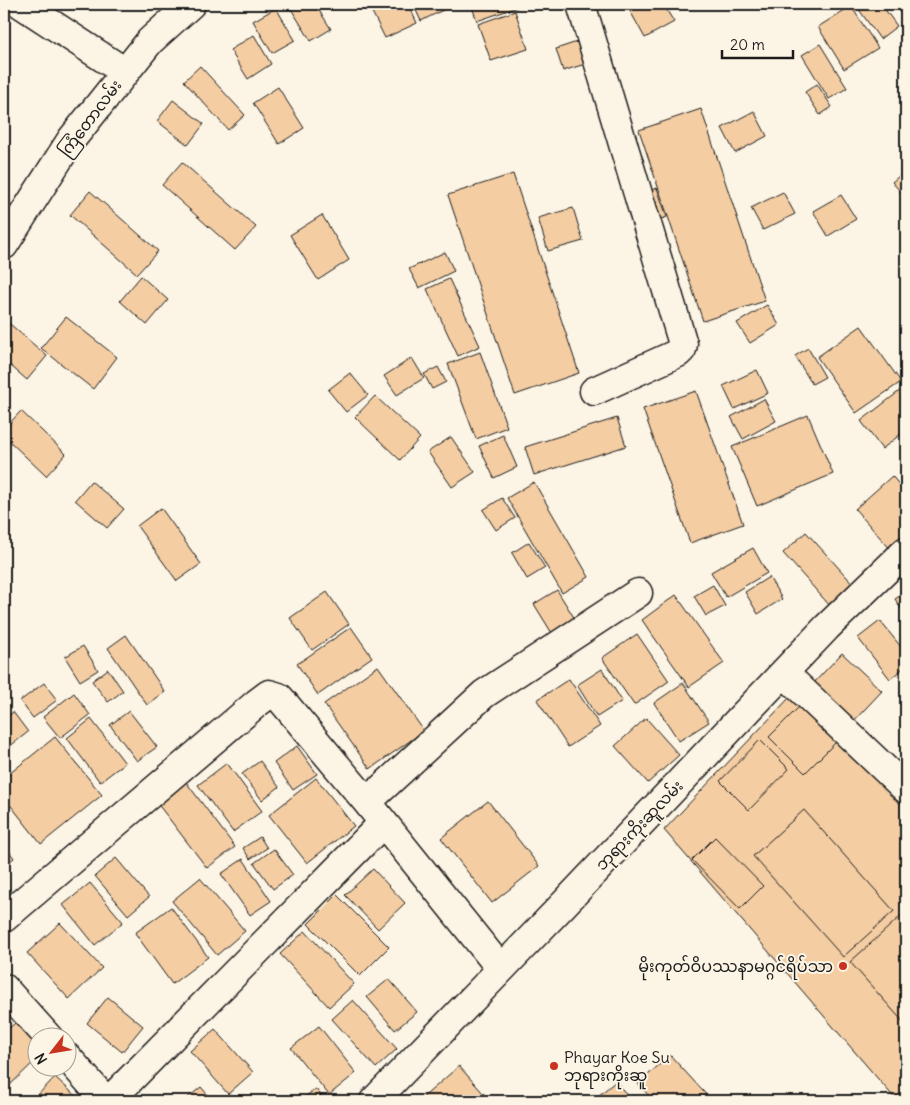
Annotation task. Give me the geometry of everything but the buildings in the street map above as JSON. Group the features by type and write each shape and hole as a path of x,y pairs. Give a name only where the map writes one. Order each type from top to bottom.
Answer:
{"street":[{"path":"21,4 125,72"},
{"path":"581,4 683,344 682,349 678,352 594,391"},
{"name":"ကြံတောလမ်း","path":"4,245 71,140 150,41 185,5"},
{"name":"ဘုရားကိုးဆူလမ်း","path":"374,1101 827,628 906,551"},
{"path":"78,1069 108,1101 484,694 638,593"},
{"path":"784,673 906,789"},
{"path":"4,918 269,694 278,697 375,812 502,969"},
{"path":"4,988 40,1028"}],"place":[{"name":"မိုးကုတ်ဝိပဿနာမဂ္ဂင်ရိပ်သာ","path":"843,966"},
{"name":"Phayar Koe Su ဘုရားကိုးဆူ","path":"554,1066"}]}
